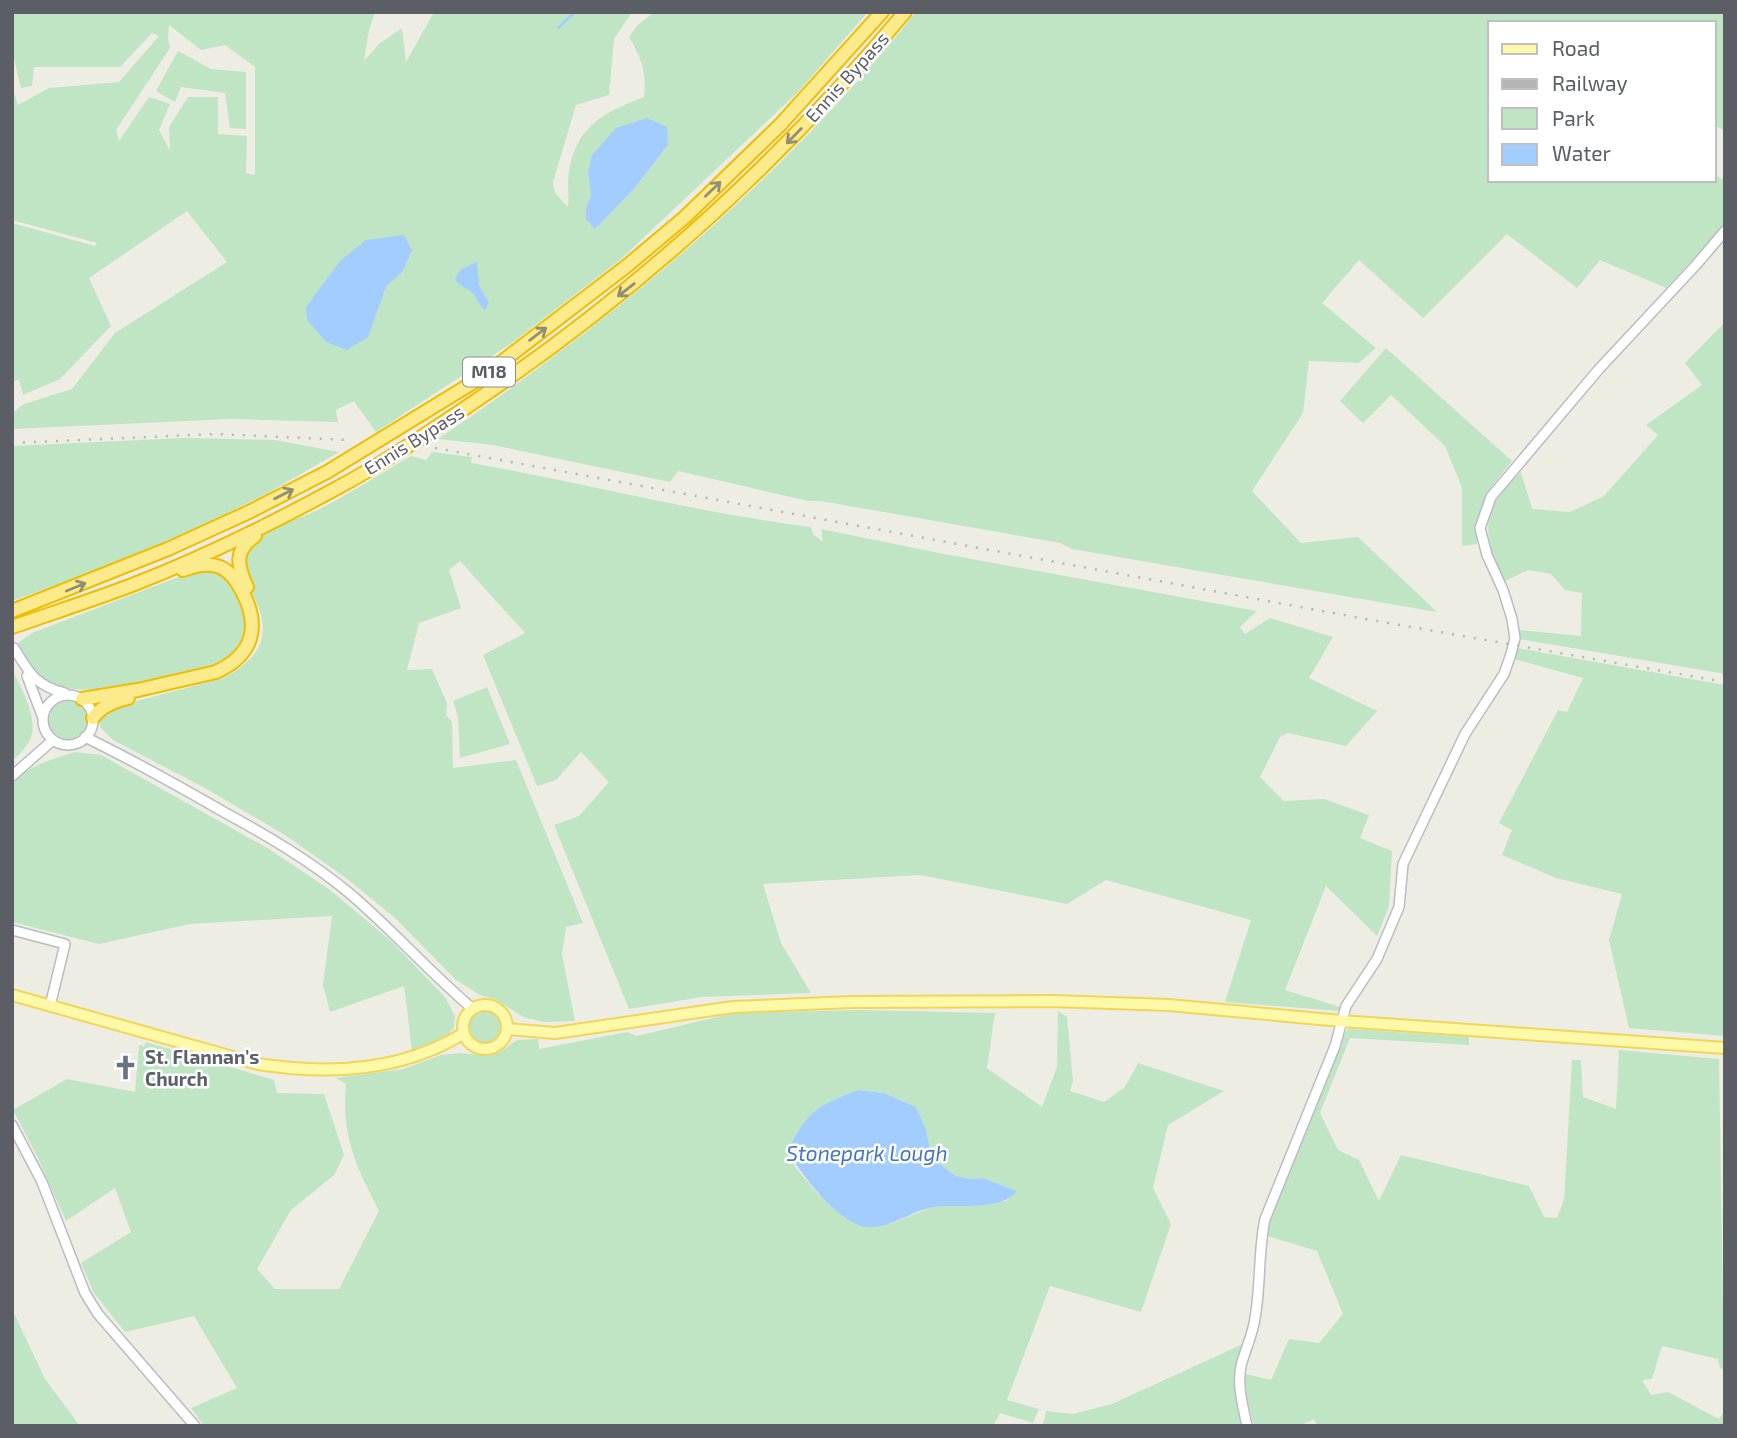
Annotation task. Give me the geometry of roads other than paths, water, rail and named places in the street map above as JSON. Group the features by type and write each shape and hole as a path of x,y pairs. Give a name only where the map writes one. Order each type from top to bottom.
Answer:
{"highway":[{"name":"Ennis Bypass","path":"12,611 168,549 249,512 327,472 482,377 628,265 685,216 780,125 882,12"},
{"name":"Ennis Bypass","path":"12,627 133,585 275,520 340,487 451,418 522,369 648,273 780,150 905,12"},
{"path":"93,718 97,712 116,701 218,677 242,664 257,641 259,625 255,606 241,575 241,550 245,542 275,520"},
{"path":"76,697 138,690 216,672 238,658 251,638 253,621 250,606 237,582 219,566 205,564 133,585"}],"main road":[{"path":"12,995 258,1064 295,1070 345,1069 388,1064 443,1046 464,1033"},
{"path":"507,1029 555,1032 733,1007 852,1002 1053,1001 1130,1004 1725,1048"},
{"path":"488,1006 496,1008 506,1021 507,1029 499,1044 484,1049 470,1043 464,1033 465,1018 473,1009 488,1006"}],"street":[{"path":"1247,1426 1240,1395 1241,1368 1255,1321 1259,1248 1265,1219 1335,1046 1346,1006 1377,959 1399,907 1403,864 1422,820 1465,734 1504,674 1511,654 1514,638 1512,619 1503,590 1487,555 1480,528 1491,497 1599,369 1725,231"},
{"path":"14,648 47,734 53,740 70,745 85,737 93,718 90,708 76,697 49,689 36,681 19,658"},
{"path":"43,718 44,710 53,699 76,697"},
{"path":"85,737 205,801 306,860 390,929 448,988 473,1009"},
{"path":"12,776 53,740"},
{"path":"12,930 65,944 50,1006"},
{"path":"12,1125 42,1182 85,1293 97,1314 195,1426"}],"water":[{"path":"647,118 667,127 668,145 634,189 595,229 586,219 586,208 591,195 588,172 592,155 616,128"},
{"path":"404,235 412,250 403,271 386,287 368,337 347,350 326,342 307,320 306,307 340,261 366,240"},
{"path":"477,262 479,285 489,303 485,310 472,292 455,279 461,269"},
{"name":"Stonepark Lough","path":"858,1090 884,1093 916,1107 926,1129 930,1149 939,1163 954,1175 969,1179 983,1178 1017,1191 1001,1202 934,1207 876,1227 856,1224 833,1208 811,1184 788,1150 801,1126 815,1111"}],"waterway":[{"path":"558,28 575,12"}],"railway":[{"path":"12,443 215,434 350,440"},
{"path":"435,448 1360,618 1725,682"}],"place":[{"name":"St. Flannan's Church","path":"125,1068"}]}
